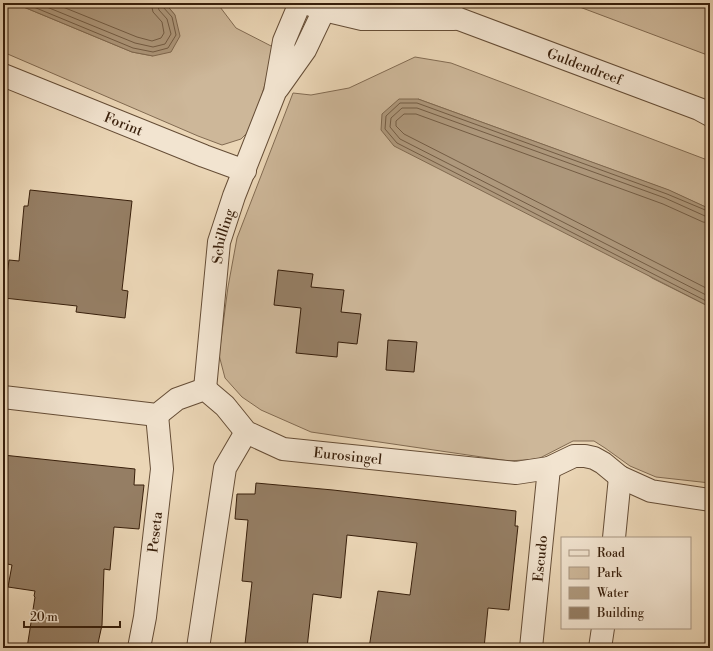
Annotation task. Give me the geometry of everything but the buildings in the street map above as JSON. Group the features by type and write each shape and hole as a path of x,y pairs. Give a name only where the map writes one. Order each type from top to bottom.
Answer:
{"street":[{"name":"Schilling","path":"205,389 219,242 234,196 275,92 284,41 300,3"},
{"name":"Guldendreef","path":"426,3 458,19 699,109 710,115"},
{"name":"Schilling","path":"275,92 306,50 318,5"},
{"name":"Guldendreef","path":"318,5 362,19 458,19"},
{"name":"Forint","path":"3,75 245,171"},
{"path":"3,397 157,415 177,399 205,389"},
{"name":"Eurosingel","path":"205,389 225,406 246,432 283,450 516,472 550,468 574,456 585,456 594,458 603,463 620,477 650,491 710,500"},
{"name":"Peseta","path":"139,648 145,617 162,469 157,415"},
{"path":"198,648 225,468 246,432"},
{"name":"Escudo","path":"531,648 550,468"},
{"path":"614,537 620,477"},
{"path":"600,648 603,629"}],"green space":[{"path":"3,3 14,3 132,52 153,56 175,15 165,3 217,3 236,28 275,48 253,127 241,139 222,145 3,52"},
{"path":"569,3 710,3 710,56"},
{"path":"415,57 451,63 710,161 710,209 668,190 418,99 652,278 710,307 710,483 656,477 630,466 594,441 573,441 538,459 509,461 311,432 261,410 242,397 225,378 219,355 228,287 237,238 293,93 311,95 349,88"}],"water":[{"path":"14,3 165,3 175,15 180,36 171,52 153,56 132,52"},
{"path":"399,99 418,99 669,190 710,209 710,307 394,146 381,130 382,114"}]}
